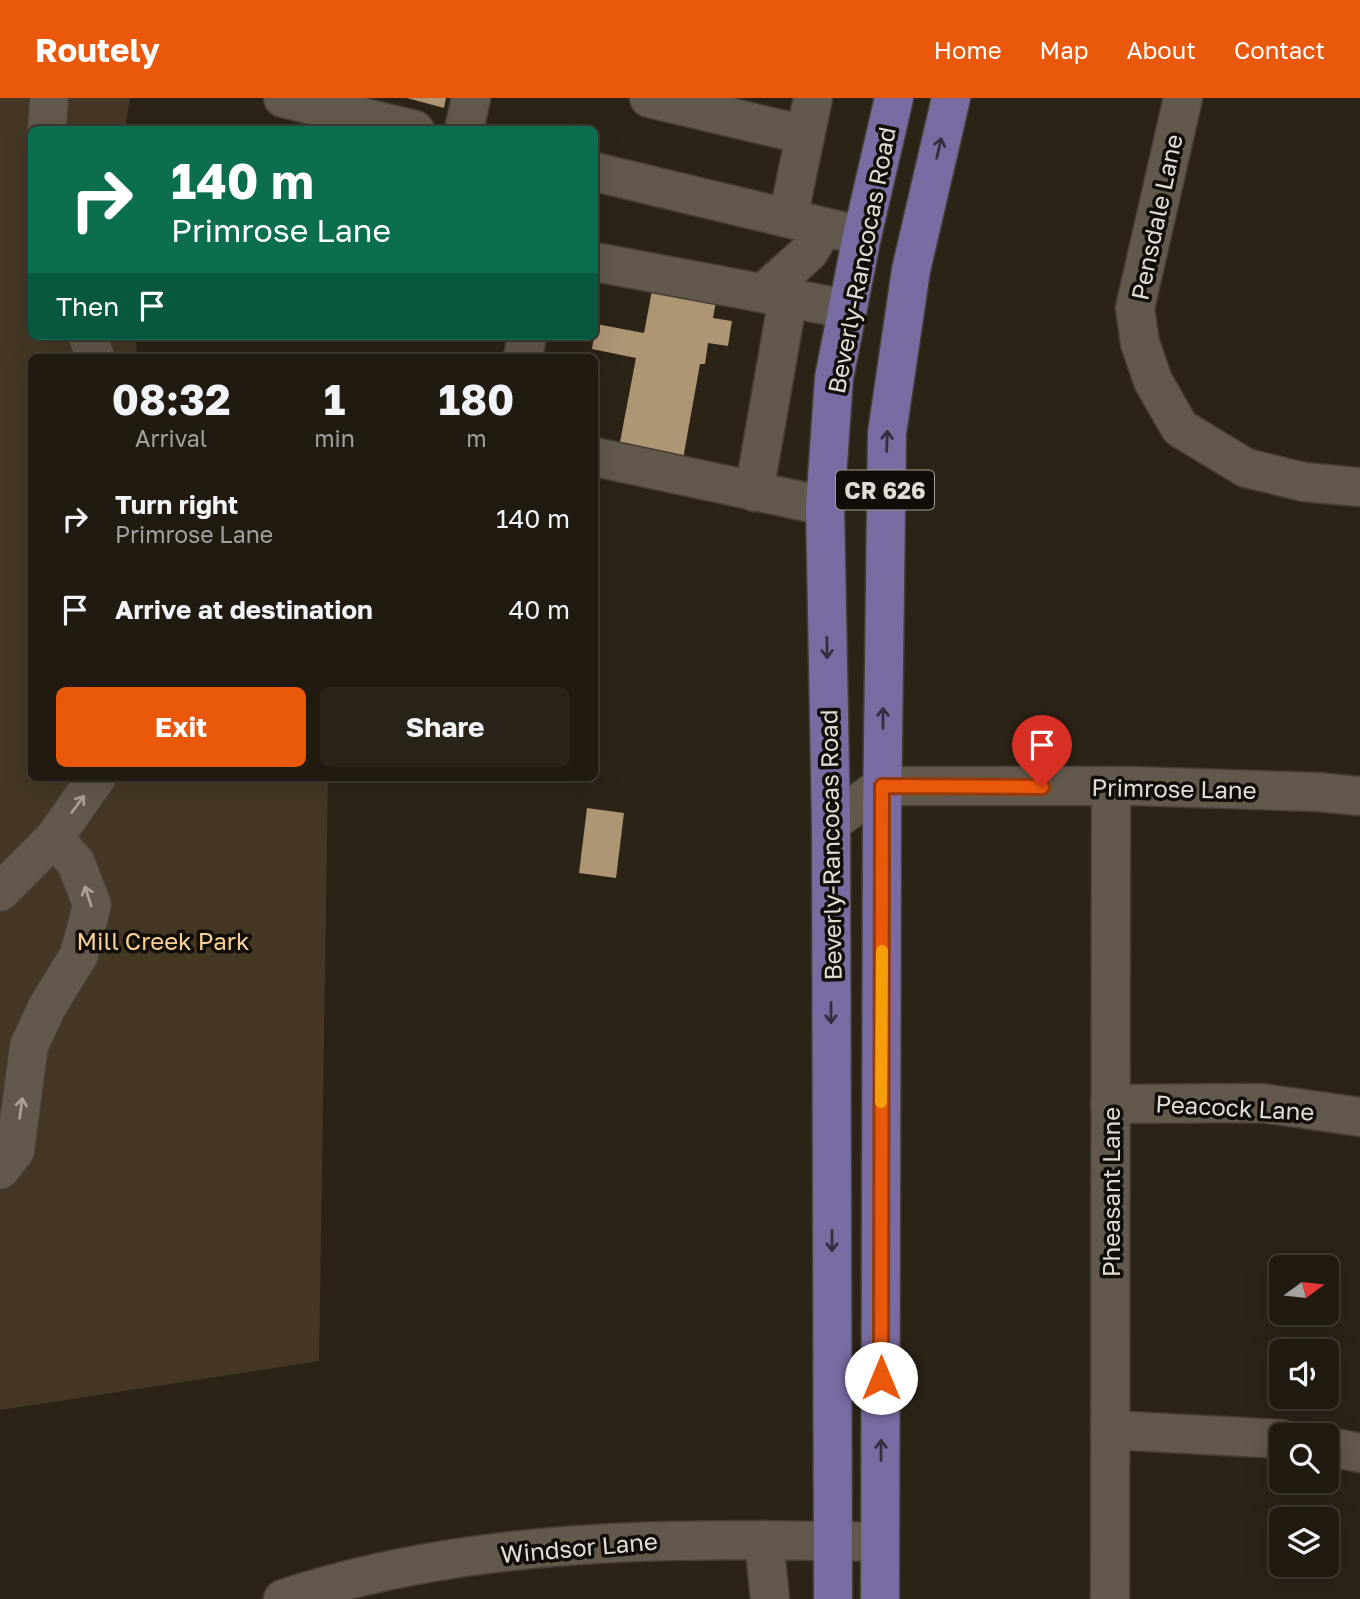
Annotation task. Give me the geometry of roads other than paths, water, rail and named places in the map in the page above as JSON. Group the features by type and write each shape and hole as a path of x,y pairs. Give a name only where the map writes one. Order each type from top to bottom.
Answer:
{"main road":[{"name":"Beverly-Rancocas Road","path":"833,1599 831,822 825,506 834,378 862,236 894,98"},
{"name":"Beverly-Rancocas Road","path":"880,1599 882,786 887,433 911,270 951,98"}],"street":[{"path":"47,126 49,98"},
{"path":"283,98 398,126"},
{"path":"465,126 471,98"},
{"path":"649,98 805,135"},
{"path":"754,492 776,295 809,252 805,135 813,98"},
{"name":"Pensdale Lane","path":"1183,98 1135,308 1140,343 1153,382 1180,428 1247,468 1304,482 1360,487"},
{"path":"598,173 862,236"},
{"path":"598,263 848,309"},
{"path":"598,458 825,506"},
{"path":"0,892 54,838 94,781"},
{"path":"831,822 882,786"},
{"name":"Primrose Lane","path":"882,786 1111,786 1318,792 1360,796"},
{"name":"Pheasant Lane","path":"1110,1599 1111,786"},
{"path":"0,1170 15,1151 29,1046 47,1007 79,954 92,905 76,863 54,838"},
{"name":"Peacock Lane","path":"1111,1104 1262,1103 1360,1116"},
{"path":"1110,1430 1269,1438"},
{"path":"1339,1449 1360,1453"},
{"path":"764,1539 769,1599"},
{"name":"Windsor Lane","path":"283,1599 370,1576 533,1549 619,1541 764,1539 880,1542"}],"park label":[{"name":"Mill Creek Park","path":"163,940"}]}
